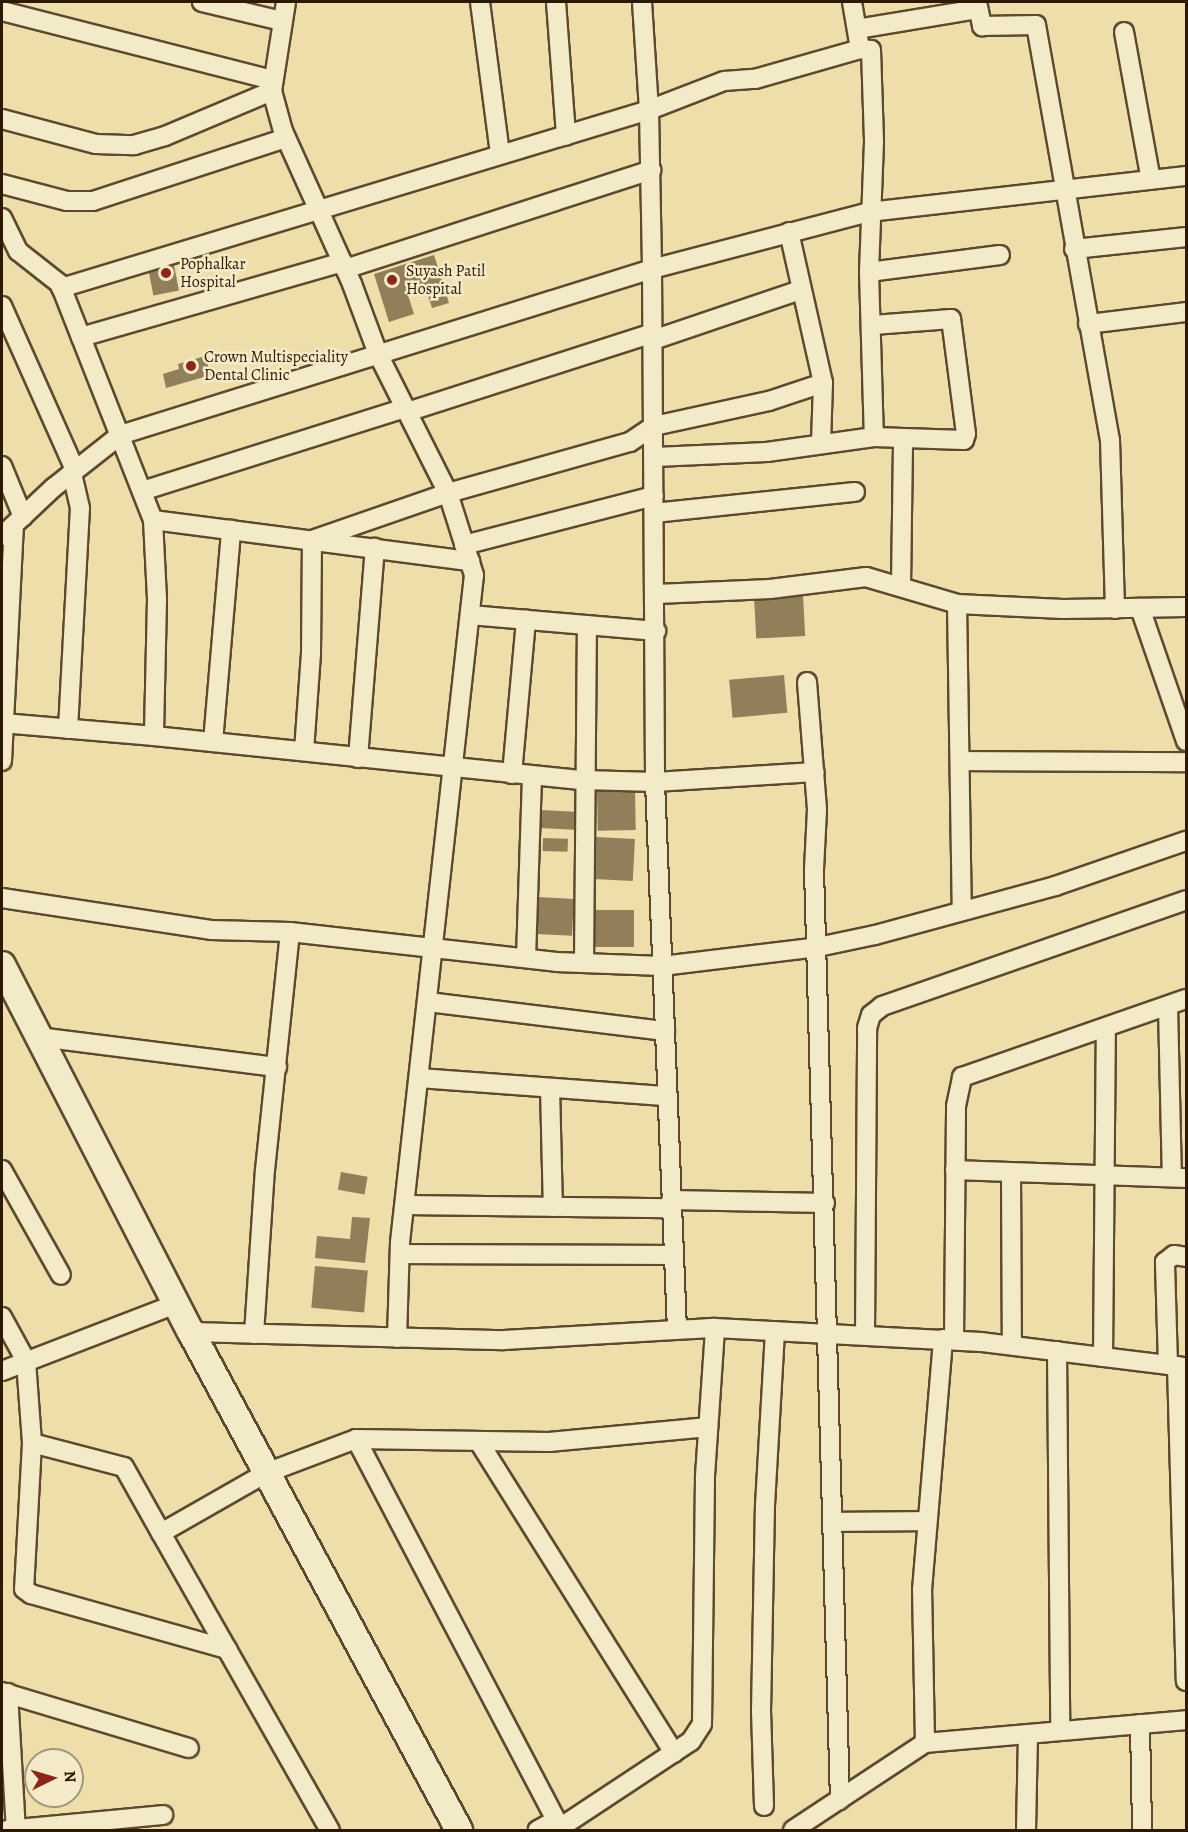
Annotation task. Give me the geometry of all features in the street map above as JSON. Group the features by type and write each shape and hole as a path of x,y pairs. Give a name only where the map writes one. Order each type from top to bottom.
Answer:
{"street":[{"path":"202,2 282,21"},
{"path":"286,2 273,85 286,138 344,266 378,354 448,493 474,575 400,1254 397,1338"},
{"path":"480,2 500,154"},
{"path":"556,2 566,136"},
{"path":"642,2 651,170 657,594 655,782 672,1255 677,1330"},
{"path":"852,2 860,49"},
{"path":"857,30 978,5 982,26 1036,25 1074,249 1110,440 1115,609"},
{"path":"2,11 273,85"},
{"path":"1124,32 1151,180"},
{"path":"61,288 566,136 649,110 724,81 755,79 860,49 871,50 873,142 869,212 869,272 873,325 874,436"},
{"path":"2,118 96,144 134,145 165,136 273,85"},
{"path":"2,184 67,201 93,201 286,138"},
{"path":"81,337 344,266 651,170"},
{"path":"13,526 73,471 120,435 652,269 869,212 1064,187 1186,176"},
{"path":"2,218 8,244 61,288 153,520 157,600 154,736"},
{"path":"789,232 823,383 821,442"},
{"path":"1074,249 1186,237"},
{"path":"869,272 1000,255"},
{"path":"142,491 801,290"},
{"path":"2,306 73,471 80,508 68,729"},
{"path":"1088,324 1186,312"},
{"path":"655,457 768,452 821,442 874,436 957,441 966,434 954,325 945,317 873,325"},
{"path":"312,540 448,493 630,442 654,426 769,401 823,383"},
{"path":"901,587 903,439"},
{"path":"2,466 13,526 2,761"},
{"path":"153,520 375,548 467,553 654,504 855,492"},
{"path":"213,742 231,530"},
{"path":"304,751 311,654 312,540"},
{"path":"358,758 375,548"},
{"path":"657,594 770,589 866,577 957,604 1115,609 1186,607"},
{"path":"957,604 962,911"},
{"path":"1140,608 1186,741"},
{"path":"470,615 656,631"},
{"path":"512,774 526,620"},
{"path":"584,963 583,780 587,625"},
{"path":"807,682 815,772 840,1800"},
{"path":"3,723 154,736 583,780 655,782 815,772"},
{"path":"960,761 1186,762"},
{"path":"526,958 532,776"},
{"path":"2,898 211,930 290,932 526,958 662,966 818,948 1055,886 1186,841"},
{"path":"865,1335 867,1028 871,1015 882,1006 1186,900"},
{"path":"254,1334 265,1170 290,932"},
{"path":"2,965 176,1304 459,1830"},
{"path":"925,1743 921,1664 926,1521 948,1340 956,1106 962,1077 1186,999"},
{"path":"428,1002 664,1031"},
{"path":"955,1170 1179,1177 1168,1006"},
{"path":"1103,1357 1106,1028"},
{"path":"39,1037 277,1067"},
{"path":"419,1078 667,1096"},
{"path":"550,1088 553,1207"},
{"path":"2,1170 61,1275"},
{"path":"1011,1173 1012,1345"},
{"path":"405,1205 553,1207 825,1203"},
{"path":"400,1254 672,1255"},
{"path":"1186,1257 1174,1255 1165,1262 1177,1366 1184,1538 1186,1681"},
{"path":"2,1371 176,1304"},
{"path":"2,1317 26,1361 32,1443 24,1589 31,1594 227,1649"},
{"path":"191,1332 504,1340 714,1328 775,1330 1012,1345 1177,1366"},
{"path":"538,1830 560,1826 692,1741 702,1724 708,1427 714,1328"},
{"path":"764,1806 761,1712 765,1505 775,1330"},
{"path":"1058,1351 1060,1731"},
{"path":"161,1533 267,1473 356,1439 549,1442 708,1427"},
{"path":"356,1439 560,1826"},
{"path":"479,1442 674,1752"},
{"path":"32,1443 124,1467 330,1830"},
{"path":"833,1522 926,1521"},
{"path":"163,1815 11,1830 5,1693 189,1748"},
{"path":"793,1830 925,1743 1186,1720"},
{"path":"1140,1724 1142,1830"},
{"path":"1026,1830 1028,1734"}],"building":[{"path":"434,255 449,303 432,308 425,286 407,292 414,314 389,322 374,274"},
{"path":"173,260 179,290 153,295 147,265"},
{"path":"205,356 211,375 166,388 163,374 179,369 178,364"},
{"path":"803,595 805,636 756,639 754,598"},
{"path":"784,675 787,713 733,718 729,680"},
{"path":"635,789 636,830 598,831 597,790"},
{"path":"541,810 579,812 578,830 540,828"},
{"path":"596,837 635,839 633,881 594,879"},
{"path":"543,838 568,839 568,852 543,851"},
{"path":"538,897 574,899 572,936 536,934"},
{"path":"595,910 634,910 634,947 595,947"},
{"path":"341,1172 368,1177 364,1194 338,1190"},
{"path":"352,1217 370,1218 365,1263 315,1258 317,1236 350,1239"},
{"path":"315,1266 368,1271 364,1312 311,1308"}],"place":[{"name":"Pophalkar Hospital","path":"166,273"},
{"name":"Suyash Patil Hospital","path":"392,280"},
{"name":"Crown Multispeciality Dental Clinic","path":"191,366"}]}
